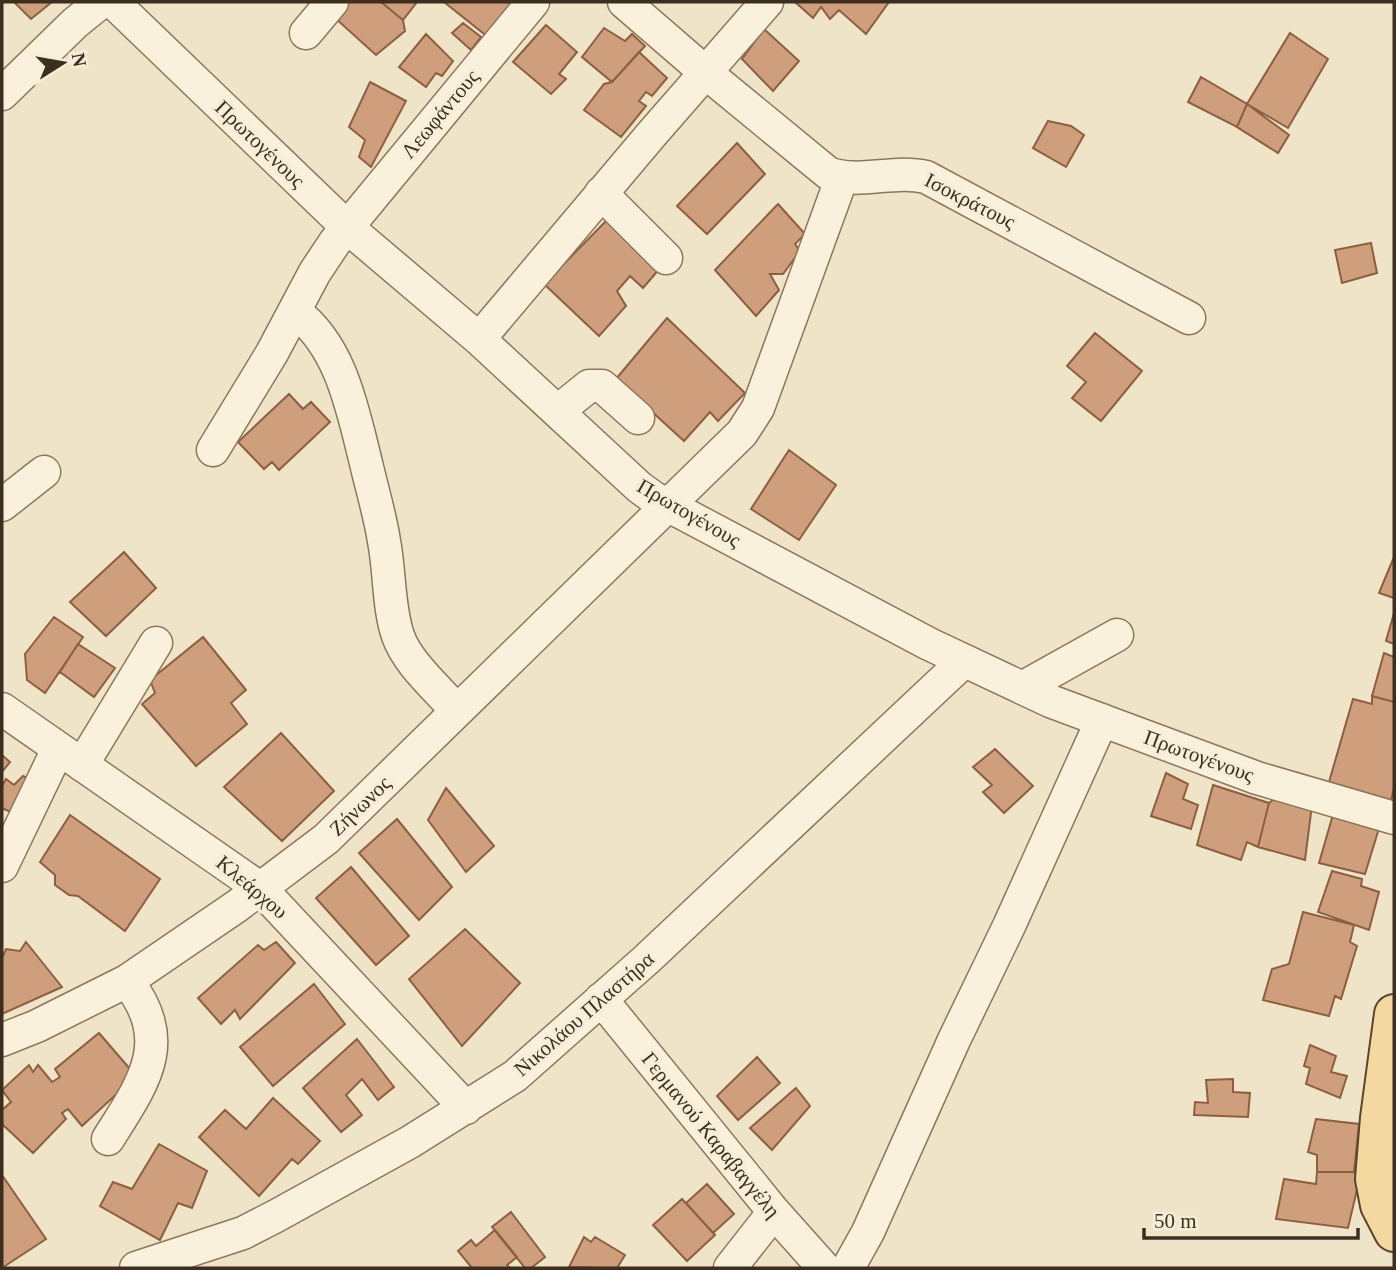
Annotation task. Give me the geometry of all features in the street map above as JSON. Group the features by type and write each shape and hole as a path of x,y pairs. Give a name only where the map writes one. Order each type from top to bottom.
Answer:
{"main road":[{"path":"1394,1014 1387,1109 1377,1155 1377,1193 1383,1214 1394,1232"}],"street":[{"path":"2,94 75,23 101,2"},
{"name":"Πρωτογένους","path":"113,2 347,227 479,339 639,487 668,505 964,661 1022,688 1257,778 1394,818"},
{"path":"306,33 332,2"},
{"name":"Λεωφάντους","path":"213,450 295,312 315,272 347,227 533,2"},
{"path":"624,2 821,169 842,177"},
{"path":"479,339 601,192 767,2"},
{"name":"Ισοκράτους","path":"842,177 897,173 926,177 1189,318"},
{"name":"Ζήνωνος","path":"2,1040 127,982 261,889 326,839 742,433 752,419 842,177"},
{"path":"601,192 666,258"},
{"path":"295,312 310,322 319,334 335,364 351,405 384,541 399,639 416,664 457,711"},
{"path":"558,411 589,386 602,386 638,418"},
{"path":"2,505 44,472"},
{"path":"1022,688 1117,635"},
{"path":"2,866 70,757 156,643"},
{"name":"Νικολάου Πλαστήρα","path":"136,1268 243,1233 323,1191 466,1108 515,1076 964,661"},
{"name":"Κλεάρχου","path":"2,709 261,889 466,1108"},
{"path":"848,1268 868,1232 1102,720"},
{"path":"108,1139 134,1096 147,1068 153,1046 144,1006 127,982"},
{"name":"Γερμανού Καραβαγγέλη","path":"601,999 774,1212 824,1268"},
{"path":"730,1268 774,1212"}],"building":[{"path":"14,2 52,2 31,19"},
{"path":"348,2 381,2 403,20 405,31 376,55 335,18"},
{"path":"381,2 417,2 403,20"},
{"path":"444,2 512,2 514,3 488,37"},
{"path":"795,2 889,2 866,34 839,10 830,19 821,7 813,18"},
{"path":"463,23 481,37 471,50 452,33"},
{"path":"546,25 577,52 559,74 566,79 551,94 513,62"},
{"path":"604,28 625,41 632,34 645,46 612,82 582,57"},
{"path":"764,29 799,61 773,91 742,59"},
{"path":"1290,33 1328,59 1288,128 1247,104"},
{"path":"426,34 453,61 442,76 436,73 426,87 399,67"},
{"path":"639,52 667,78 652,96 646,92 639,101 646,106 621,137 584,110 604,84 612,82"},
{"path":"1201,77 1247,104 1237,127 1188,102"},
{"path":"370,82 406,101 371,167 359,157 365,140 349,127"},
{"path":"1247,104 1289,135 1278,153 1237,127"},
{"path":"1048,121 1071,126 1084,135 1066,167 1033,148"},
{"path":"737,143 765,174 707,234 677,206"},
{"path":"778,204 805,234 795,244 800,251 783,274 770,274 779,290 756,316 715,270"},
{"path":"611,216 661,267 643,288 630,276 617,291 626,306 599,336 544,284"},
{"path":"1371,243 1377,273 1342,283 1335,250"},
{"path":"667,318 745,393 718,421 710,412 684,441 616,379"},
{"path":"1095,333 1142,371 1101,421 1072,398 1086,382 1067,366"},
{"path":"289,394 303,409 311,402 330,422 279,470 272,462 264,469 238,442"},
{"path":"789,450 836,485 799,540 751,509"},
{"path":"124,552 156,588 106,636 70,602"},
{"path":"1394,557 1394,598 1379,593"},
{"path":"1394,613 1394,644 1386,641"},
{"path":"54,617 83,637 45,693 27,680 25,654"},
{"path":"203,637 246,690 231,703 247,724 196,766 142,704 155,693 150,680"},
{"path":"78,644 115,668 94,697 60,672"},
{"path":"1384,653 1394,657 1394,702 1372,696"},
{"path":"1372,696 1394,702 1394,788 1391,801 1329,782 1353,699 1372,704"},
{"path":"281,733 334,791 282,841 224,787"},
{"path":"995,749 1033,786 1004,813 983,792 992,785 973,767"},
{"path":"2,755 10,762 2,772"},
{"path":"1166,773 1188,784 1183,799 1198,805 1191,829 1151,816"},
{"path":"23,776 34,782 17,815 2,808 2,786 6,779 14,785"},
{"path":"1213,785 1269,803 1258,847 1247,842 1241,860 1197,845"},
{"path":"446,788 494,846 466,872 428,820"},
{"path":"1280,794 1312,805 1305,860 1258,847 1269,803"},
{"path":"1334,811 1380,825 1365,874 1319,863"},
{"path":"70,815 160,879 125,931 78,896 69,895 55,885 55,875 40,862"},
{"path":"397,819 452,887 419,920 359,853"},
{"path":"351,867 409,936 376,965 316,898"},
{"path":"1332,871 1362,879 1361,886 1379,892 1369,930 1318,912"},
{"path":"1303,912 1354,925 1350,942 1357,946 1341,999 1335,996 1329,1016 1263,1000 1272,969 1289,964"},
{"path":"465,929 520,983 462,1046 409,979"},
{"path":"26,942 62,987 2,1014 2,958 6,949 20,951"},
{"path":"276,942 295,963 240,1019 235,1010 221,1024 198,998 258,945 264,950"},
{"path":"314,984 345,1024 273,1086 240,1047"},
{"path":"99,1033 136,1076 82,1126 68,1109 62,1113 66,1119 33,1153 2,1124 2,1110 11,1102 2,1090 29,1065 33,1072 38,1065 52,1082 60,1077 55,1069"},
{"path":"357,1039 394,1087 378,1100 362,1079 346,1095 362,1115 341,1132 303,1088"},
{"path":"1310,1045 1336,1056 1331,1072 1347,1076 1340,1098 1306,1084 1310,1068 1304,1066"},
{"path":"757,1057 780,1083 738,1120 717,1096"},
{"path":"1233,1079 1233,1092 1250,1093 1248,1117 1194,1115 1195,1102 1208,1103 1206,1080"},
{"path":"796,1088 810,1106 772,1150 750,1128"},
{"path":"273,1098 320,1141 298,1164 292,1159 259,1196 199,1137 225,1110 246,1129"},
{"path":"1316,1119 1359,1124 1354,1172 1317,1172 1317,1155 1308,1152"},
{"path":"159,1144 207,1171 192,1208 178,1203 160,1240 100,1206 113,1182 132,1189"},
{"path":"1317,1172 1354,1172 1360,1177 1348,1228 1276,1219 1284,1179 1316,1184"},
{"path":"2,1175 46,1239 2,1268"},
{"path":"707,1184 734,1214 713,1233 686,1203"},
{"path":"682,1199 715,1235 687,1261 653,1225"},
{"path":"511,1212 545,1257 531,1268 525,1268 492,1227"},
{"path":"495,1230 517,1257 507,1265 510,1268 472,1268 458,1251 471,1240 476,1246"},
{"path":"584,1237 591,1242 595,1237 625,1255 617,1268 569,1267"}]}
